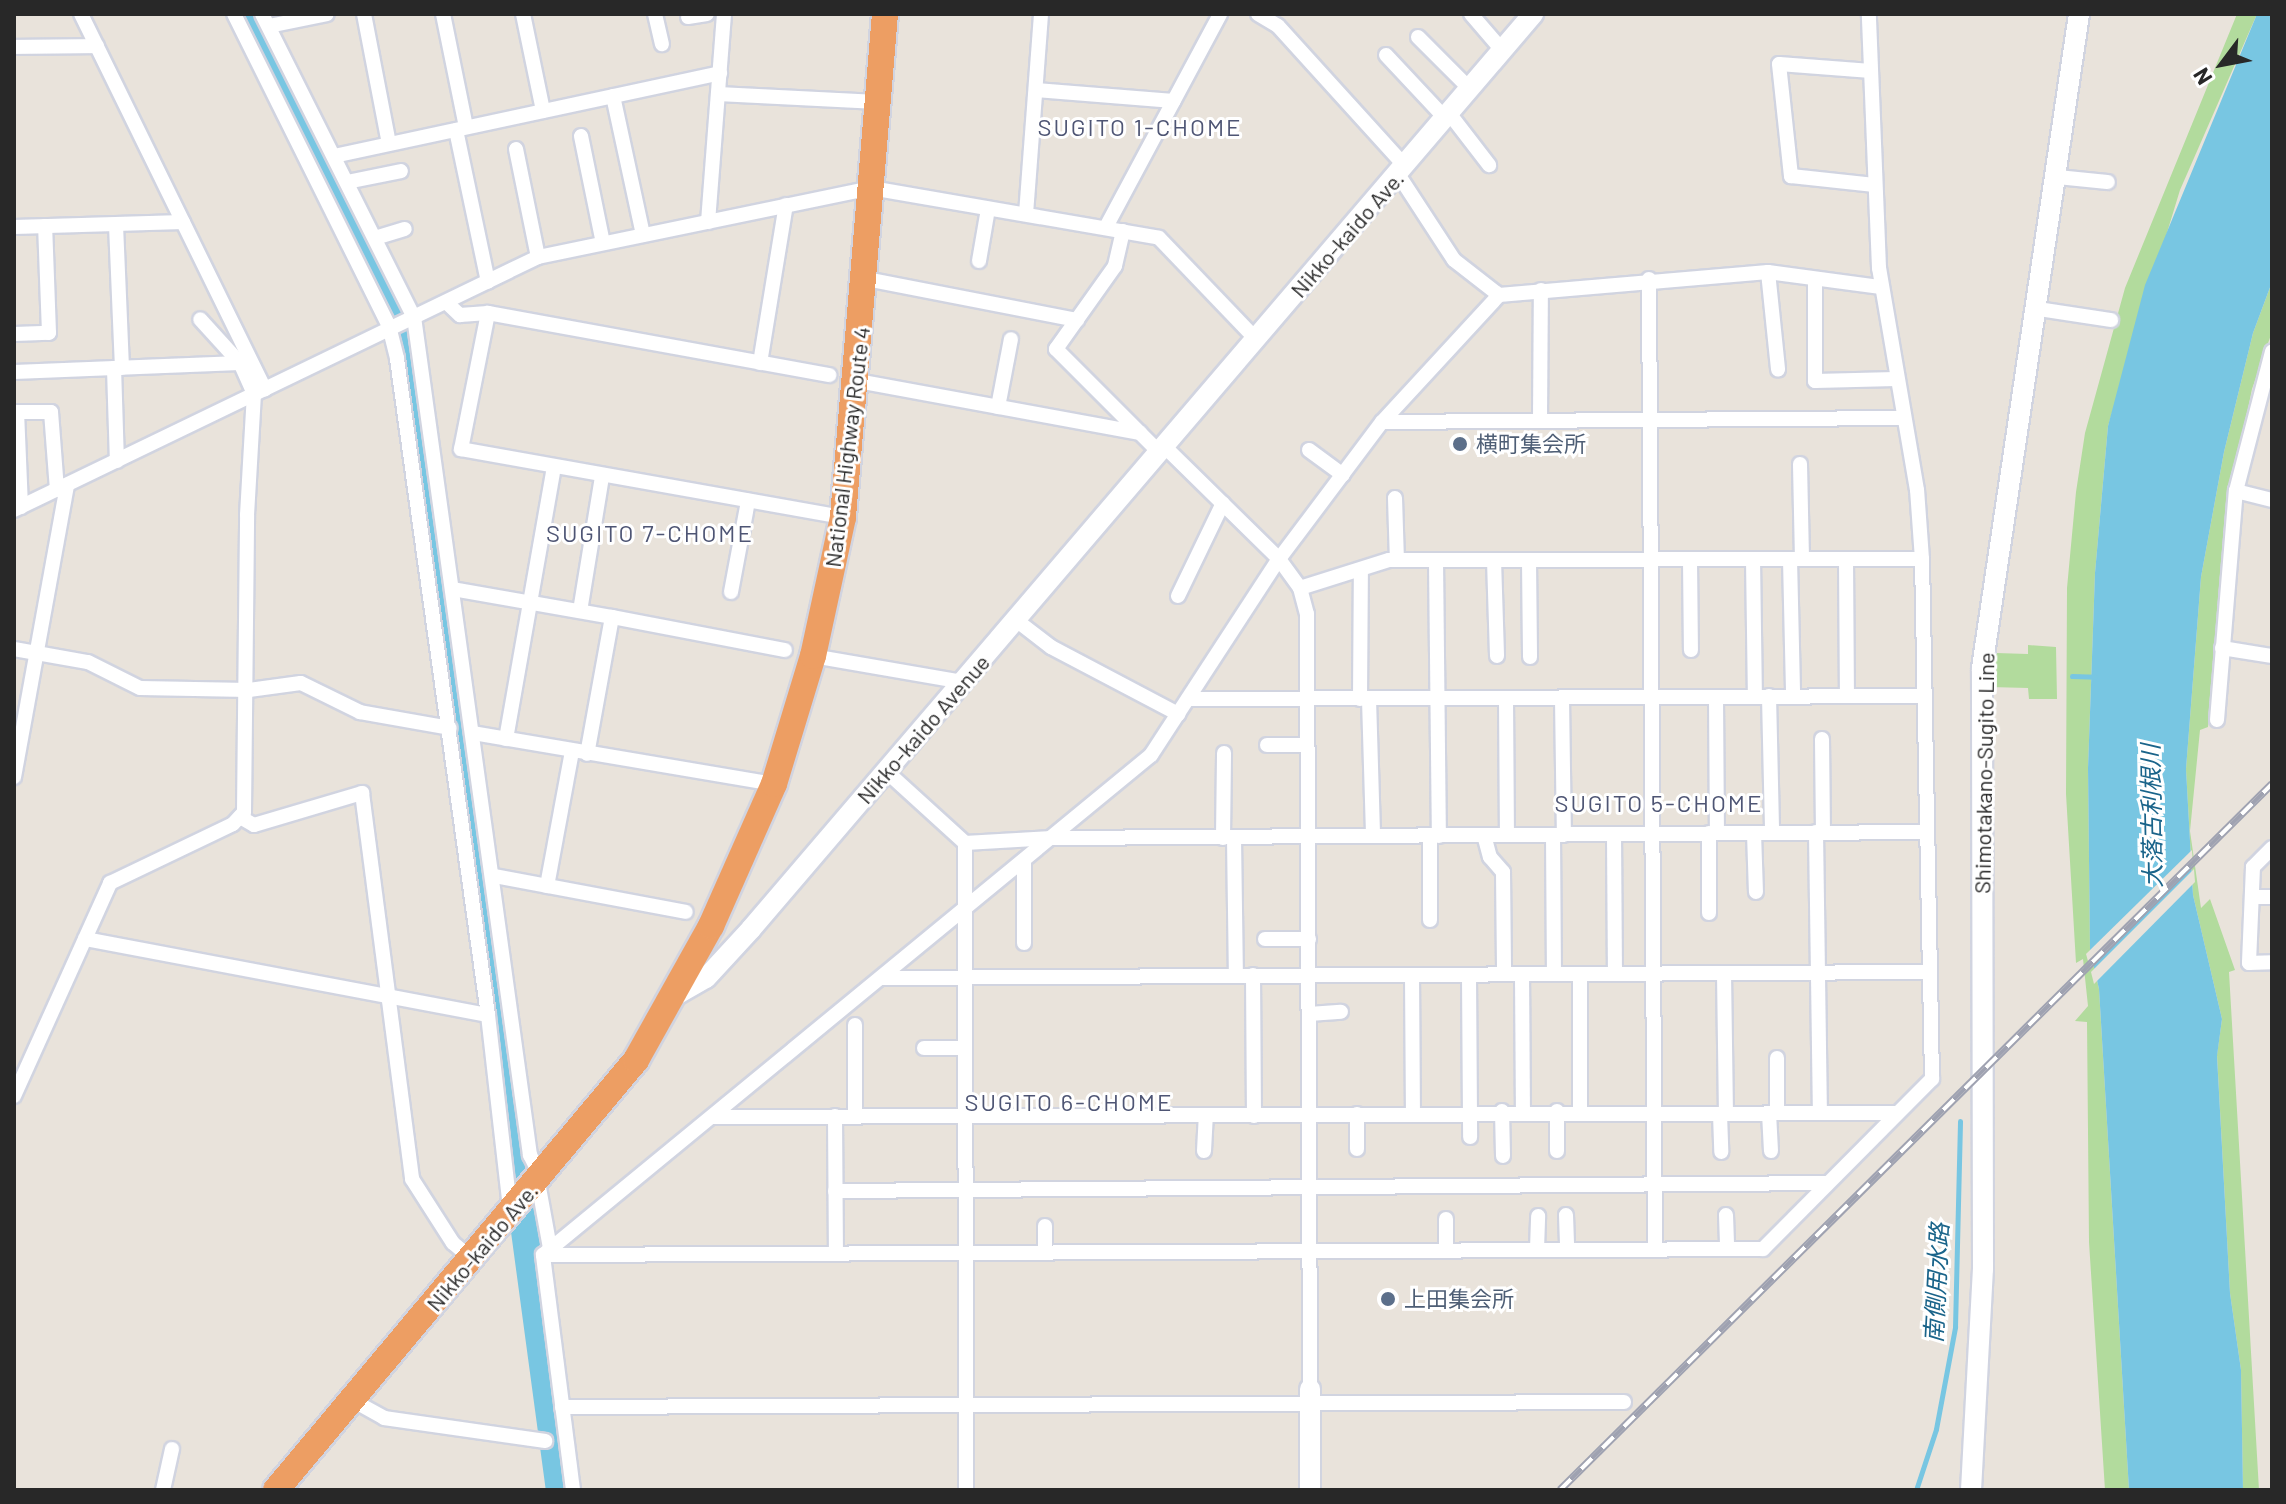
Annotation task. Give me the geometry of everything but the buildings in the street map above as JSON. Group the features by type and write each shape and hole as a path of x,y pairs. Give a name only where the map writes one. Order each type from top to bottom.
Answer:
{"highway":[{"name":"National Highway Route 4","path":"676,995 774,784 813,656 843,517 866,279 885,14"},
{"name":"Nikko-kaido Ave.","path":"276,1490 538,1181 636,1060 676,995"}],"main road":[{"name":"Nikko-kaido Ave.","path":"1162,449 1533,14"},
{"name":"Shimotakano-Sugito Line","path":"1971,1490 1983,1269 1982,668 2038,309 2079,14"},
{"name":"Nikko-kaido Avenue","path":"676,995 706,978 1162,449"},
{"path":"1310,1396 1310,1490"}],"street":[{"path":"16,1087 110,883 240,817 247,799 247,515 260,392 183,222 81,14"},
{"path":"234,14 389,326 450,728 511,1212"},
{"path":"327,14 266,20 414,317 494,876 530,1155 538,1181 573,1490"},
{"path":"364,14 389,144"},
{"path":"443,14 488,282"},
{"path":"523,14 543,111"},
{"path":"655,14 662,44"},
{"path":"688,17 707,14"},
{"path":"708,222 724,14"},
{"path":"1026,214 1041,14"},
{"path":"1106,227 1220,14"},
{"path":"1258,14 1278,26 1402,170 1454,260 1499,295"},
{"path":"1471,14 1502,50"},
{"path":"546,1252 1763,1249 1932,1079 1922,559 1904,418 1881,287 1869,14"},
{"path":"1418,37 1470,89"},
{"path":"14,47 97,46"},
{"path":"1386,55 1447,116 1489,165"},
{"path":"1871,71 1779,64 1791,176 1875,185"},
{"path":"334,156 720,73"},
{"path":"1036,90 1174,101"},
{"path":"718,94 878,102"},
{"path":"613,96 643,235"},
{"path":"581,136 603,243"},
{"path":"516,149 538,257"},
{"path":"347,182 401,171"},
{"path":"2057,177 2108,182"},
{"path":"14,777 37,653 62,487 51,412 17,412 18,509 62,487 260,392 389,326 447,303 538,257 871,188 1159,238 1256,339"},
{"path":"760,363 786,205"},
{"path":"979,261 988,209"},
{"path":"14,227 183,222"},
{"path":"116,225 117,461"},
{"path":"14,334 49,333 45,226"},
{"path":"375,238 405,229"},
{"path":"1123,231 1115,266 1056,349 1140,433 1223,503 1279,559 1300,588 1307,614 1310,1396"},
{"path":"546,1252 1151,755 1279,559 1382,422 1499,295 1649,279 1768,272 1815,281 1881,287"},
{"path":"1768,272 1778,369"},
{"path":"866,279 1077,320"},
{"path":"1649,279 1655,1248"},
{"path":"1815,281 1815,381 1896,379"},
{"path":"1540,420 1541,290"},
{"path":"447,303 460,315 488,313 829,375"},
{"path":"2038,309 2111,320"},
{"path":"461,449 488,313"},
{"path":"200,319 240,363 260,392"},
{"path":"998,407 1011,339"},
{"path":"2217,720 2236,491 2272,352"},
{"path":"14,372 240,363"},
{"path":"857,381 1140,433"},
{"path":"1382,422 1904,418"},
{"path":"433,444 843,517"},
{"path":"1309,450 1343,475"},
{"path":"1793,696 1800,464"},
{"path":"506,739 554,467"},
{"path":"580,611 602,476"},
{"path":"2236,491 2272,500"},
{"path":"1395,498 1397,560"},
{"path":"731,592 748,501"},
{"path":"1178,596 1223,503"},
{"path":"1753,559 1772,833"},
{"path":"1846,559 1847,696"},
{"path":"1300,588 1397,560 1922,559"},
{"path":"1430,920 1438,698 1436,560"},
{"path":"1494,560 1497,656"},
{"path":"1529,560 1530,657"},
{"path":"1690,560 1691,650"},
{"path":"1361,570 1364,699 1373,836"},
{"path":"453,589 532,601 785,650"},
{"path":"587,754 612,617"},
{"path":"1016,620 1051,647 1178,714"},
{"path":"2222,648 2272,656"},
{"path":"14,649 88,662 140,688 249,690 301,683 360,712 450,728"},
{"path":"813,656 963,682"},
{"path":"1188,699 1924,696"},
{"path":"1709,913 1716,697"},
{"path":"1506,698 1507,835"},
{"path":"1554,974 1562,698"},
{"path":"473,733 774,784"},
{"path":"1820,1112 1818,973 1822,739"},
{"path":"1267,745 1307,745"},
{"path":"547,886 572,751"},
{"path":"1224,753 1236,975"},
{"path":"886,771 965,843 1052,838 1925,832"},
{"path":"240,817 254,825 362,793 412,1179 453,1243 472,1259"},
{"path":"1754,833 1756,892"},
{"path":"1614,834 1615,974"},
{"path":"1484,835 1490,857 1503,872 1504,974"},
{"path":"965,843 962,1116 966,1490"},
{"path":"2272,848 2253,867 2249,963 2272,962"},
{"path":"1024,862 1024,943"},
{"path":"494,876 686,912"},
{"path":"2254,897 2272,897"},
{"path":"85,939 488,1015"},
{"path":"1265,939 1309,939"},
{"path":"881,978 1930,972"},
{"path":"1721,1152 1724,973"},
{"path":"1522,974 1523,1111"},
{"path":"1580,974 1580,1111"},
{"path":"1253,975 1254,1116"},
{"path":"1412,975 1413,1113"},
{"path":"1469,975 1470,1137"},
{"path":"1309,1014 1341,1012"},
{"path":"855,1025 855,1116"},
{"path":"924,1048 963,1048"},
{"path":"1771,1151 1777,1058"},
{"path":"712,1117 1308,1116 1502,1111 1896,1113"},
{"path":"1502,1111 1503,1156"},
{"path":"1557,1111 1557,1151"},
{"path":"1357,1114 1357,1149"},
{"path":"835,1116 836,1252"},
{"path":"1204,1151 1206,1116"},
{"path":"835,1191 1826,1183"},
{"path":"1566,1215 1567,1249"},
{"path":"1726,1215 1727,1249"},
{"path":"1537,1249 1538,1216"},
{"path":"1446,1219 1446,1249"},
{"path":"1045,1226 1045,1251"},
{"path":"562,1407 965,1405 1310,1396 1624,1402"},
{"path":"352,1400 384,1418 545,1441"},
{"path":"163,1490 172,1449"}],"green space":[{"path":"2237,14 2257,14 2180,190 2108,426 2095,573 2088,768 2090,950 2099,989 2129,1490 2105,1490 2089,1242 2087,1022 2075,1021 2088,1006 2083,959 2076,963 2066,794 2067,588 2085,433 2125,288"},
{"path":"2272,282 2272,332 2252,389 2232,488 2208,727 2200,730 2190,831 2201,908 2210,899 2235,970 2229,972 2259,1490 2243,1490 2241,1370 2230,1293 2217,1055 2222,1019 2193,895 2186,769 2201,577 2224,452 2253,333"},
{"path":"2028,645 2056,647 2057,699 2029,699 2028,688 1990,687 1996,653 2028,654"}],"water":[{"name":"大落古利根川","path":"2257,14 2272,14 2272,282 2253,333 2224,452 2201,577 2186,769 2193,895 2222,1019 2217,1056 2230,1293 2241,1370 2243,1490 2129,1490 2099,989 2090,950 2088,768 2095,573 2108,426 2145,285"}],"pier":[{"path":"2192,850 2193,864 2090,968 2086,954"},
{"path":"2194,869 2195,882 2094,984 2091,972"}],"waterway":[{"path":"248,14 407,341 562,1490"},
{"path":"2072,676 2095,677"},
{"name":"南側用水路","path":"1916,1490 1936,1429 1955,1327 1960,1121"}],"railway":[{"path":"1560,1490 2272,784"}],"place":[{"name":"横町集会所","path":"1460,444"},
{"name":"上田集会所","path":"1388,1299"}],"district":[{"name":"SUGITO 1-CHOME","path":"1140,127"},
{"name":"SUGITO 7-CHOME","path":"650,533"},
{"name":"SUGITO 5-CHOME","path":"1659,803"},
{"name":"SUGITO 6-CHOME","path":"1069,1102"}]}
